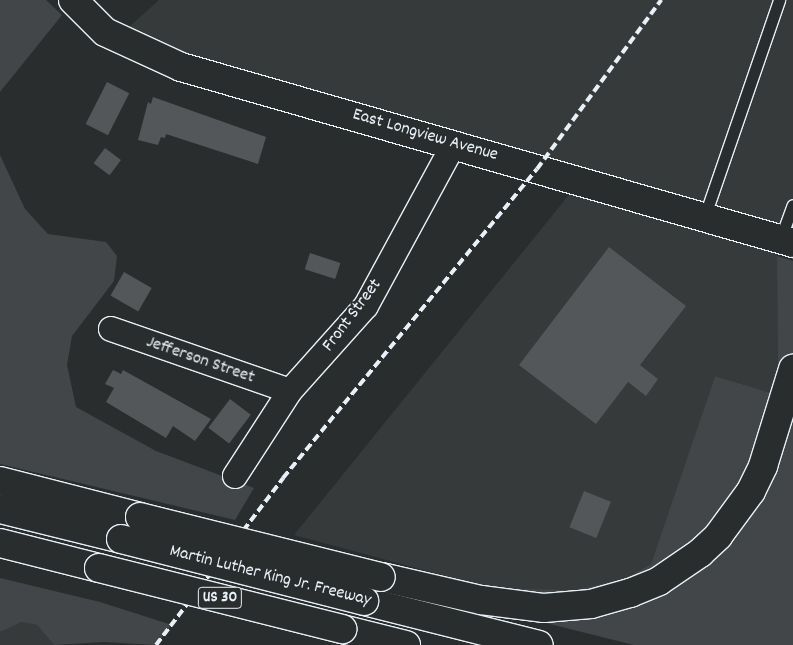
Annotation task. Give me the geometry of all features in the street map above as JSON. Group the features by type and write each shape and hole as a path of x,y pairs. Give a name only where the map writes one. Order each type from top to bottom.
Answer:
{"main road":[{"name":"East Longview Avenue","path":"72,0 105,32 150,56 787,242"},
{"path":"0,481 380,577 481,600 544,608 591,604 630,593 659,580 700,553 718,536 751,491 763,466 793,369"},
{"name":"Martin Luther King Jr. Freeway","path":"0,509 540,645"},
{"name":"Martin Luther King Jr. Freeway","path":"0,543 94,575 337,636 406,645"},
{"path":"0,560 94,575"},
{"path":"337,636 367,645"}],"street":[{"name":"Front Street","path":"235,476 290,392 366,306 454,144"},
{"name":"Jefferson Street","path":"111,329 290,392"}],"lane":[{"path":"704,218 779,0"},
{"path":"787,242 793,205"}],"shaded area":[{"path":"0,0 46,0 62,15 0,92"},
{"path":"159,0 793,0 793,227 782,224 777,256 778,395 715,376 651,564 626,578 576,590 490,588 294,535 589,170 164,48 129,27"},
{"path":"0,155 25,209 48,234 106,242 117,256 114,281 72,336 67,365 76,407 156,451 254,488 235,520 0,464"},
{"path":"777,256 793,261 793,645 634,645 546,623 490,588 576,590 626,578 651,564 715,376 778,395"},
{"path":"0,578 100,602 172,625 156,645 104,642 54,645 37,625 22,622 0,632"},
{"path":"22,622 37,625 54,645 0,645 0,632"}],"building":[{"path":"107,82 129,93 108,135 86,124"},
{"path":"153,97 266,137 258,164 166,134 165,138 161,137 158,145 138,140 148,102 151,104"},
{"path":"105,148 121,160 110,175 94,163"},
{"path":"609,247 686,306 640,365 658,379 646,396 628,382 596,424 519,365"},
{"path":"310,253 340,263 335,279 305,269"},
{"path":"124,272 152,288 138,311 110,295"},
{"path":"113,370 121,374 123,370 211,419 195,441 173,426 166,438 106,402 114,388 105,384"},
{"path":"230,399 251,415 229,443 208,428"},
{"path":"584,491 611,502 596,538 569,527"}],"railway":[{"path":"156,645 283,478 537,169 661,0"}]}
